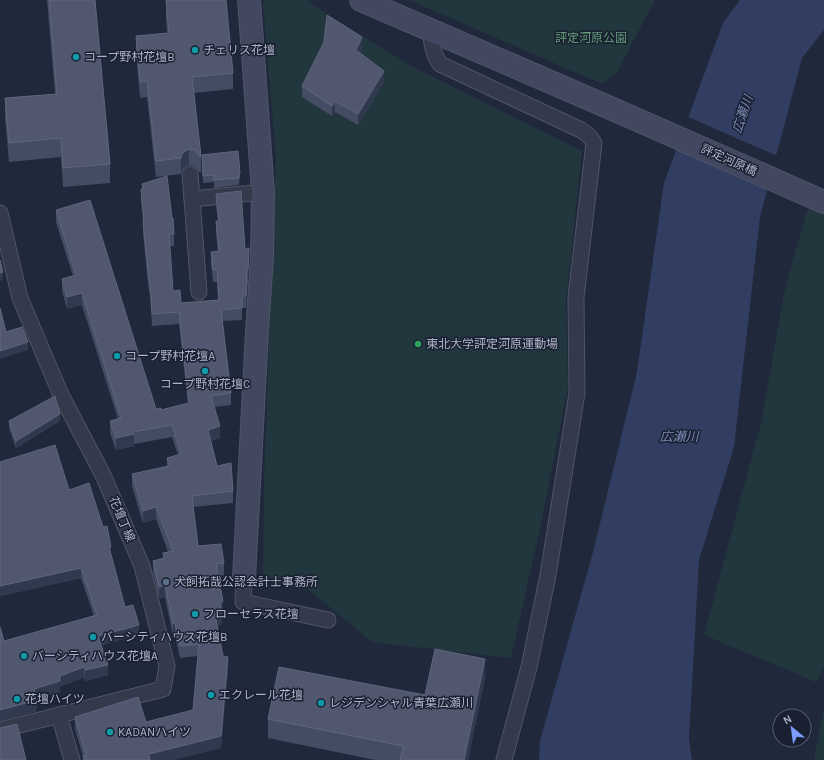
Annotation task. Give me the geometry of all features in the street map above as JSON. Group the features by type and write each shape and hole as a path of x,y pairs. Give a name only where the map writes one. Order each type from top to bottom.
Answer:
{"street":[{"path":"249,0 263,192 262,256 243,602 328,620"},
{"name":"評定河原橋","path":"361,0 824,202"},
{"path":"430,30 433,52 440,64 581,130 588,134 594,143 576,298 577,393 548,576 529,667 504,760"},
{"path":"190,174 199,292"},
{"path":"192,199 263,192"},
{"name":"花壇丁線","path":"0,213 20,298 61,395 103,475 142,566 167,666 163,689 59,715"},
{"path":"0,730 59,715 72,760"}],"green space":[{"name":"東北大学評定河原運動場","path":"266,0 307,0 325,13 415,68 582,151 566,301 568,387 539,533 511,658 372,642 309,590 263,581 264,479 276,158 263,3"},
{"name":"評定河原公園","path":"409,0 655,0 617,72 602,84"},
{"path":"808,207 824,214 824,667 816,682 704,635 762,419 784,293"},
{"path":"824,707 824,760 814,760"}],"water":[{"name":"広瀬川","path":"740,0 824,0 824,30 802,58 760,217 734,447 699,560 689,738 692,760 539,760 540,741 593,552 637,372 664,183 723,23"}],"pier":[{"path":"686,116 775,155 780,151 769,190 675,149"}],"building":[{"name":"コープ野村花壇B","path":"49,0 95,0 110,164 63,168 61,138 9,143 5,98 57,94"},
{"name":"チェリス花壇","path":"166,0 226,0 233,73 192,77 201,156 199,156 194,150 189,149 182,154 181,158 156,161 147,81 140,82 136,36 169,33"},
{"path":"327,15 362,37 356,50 384,71 358,114 335,101 332,106 302,86 324,42"},
{"path":"238,151 239,178 214,180 214,175 203,176 202,155"},
{"path":"167,176 174,234 169,234 173,291 180,290 181,303 219,300 217,270 213,270 211,252 219,251 216,221 219,221 216,194 241,191 245,249 249,248 248,270 246,270 246,296 242,296 242,308 221,310 231,393 211,396 220,426 208,430 217,466 231,463 233,491 192,496 198,546 221,544 224,563 216,564 223,601 220,603 222,612 215,614 223,656 228,657 221,736 149,754 150,760 84,760 83,756 86,755 75,717 138,697 146,722 193,710 199,644 180,646 175,623 173,624 165,585 159,587 153,561 164,558 163,553 173,551 156,507 143,511 132,474 169,466 167,458 181,454 172,425 133,432 134,434 116,438 110,421 121,418 82,293 67,297 62,279 76,275 56,210 90,200 156,409 161,408 161,410 189,403 179,312 152,314 141,189 143,189 142,184"},
{"path":"0,260 3,272 0,273"},
{"path":"0,308 6,332 22,327 28,342 0,351"},
{"path":"55,396 60,414 16,441 9,421"},
{"path":"55,445 69,490 89,483 103,527 107,526 111,547 109,547 125,607 133,605 139,625 98,636 108,665 85,670 84,667 60,676 60,681 34,689 37,700 0,710 0,627 4,641 97,615 81,568 0,586 0,462"},
{"name":"レジデンシャル青葉広瀬川","path":"435,649 485,659 464,760 400,760 403,746 268,719 279,667 425,695"},
{"path":"17,724 26,760 0,760 0,728"}],"place":[{"name":"チェリス花壇","path":"195,50"},
{"name":"コープ野村花壇B","path":"76,57"},
{"name":"東北大学評定河原運動場","path":"418,344"},
{"name":"コープ野村花壇A","path":"117,356"},
{"name":"コープ野村花壇C","path":"205,371"},
{"name":"犬飼拓哉公認会計士事務所","path":"166,582"},
{"name":"フローセラス花壇","path":"195,614"},
{"name":"バーシティハウス花壇B","path":"93,637"},
{"name":"バーシティハウス花壇A","path":"24,656"},
{"name":"エクレール花壇","path":"211,695"},
{"name":"花壇ハイツ","path":"17,699"},
{"name":"レジデンシャル青葉広瀬川","path":"321,703"},
{"name":"KADANハイツ","path":"110,732"}]}
